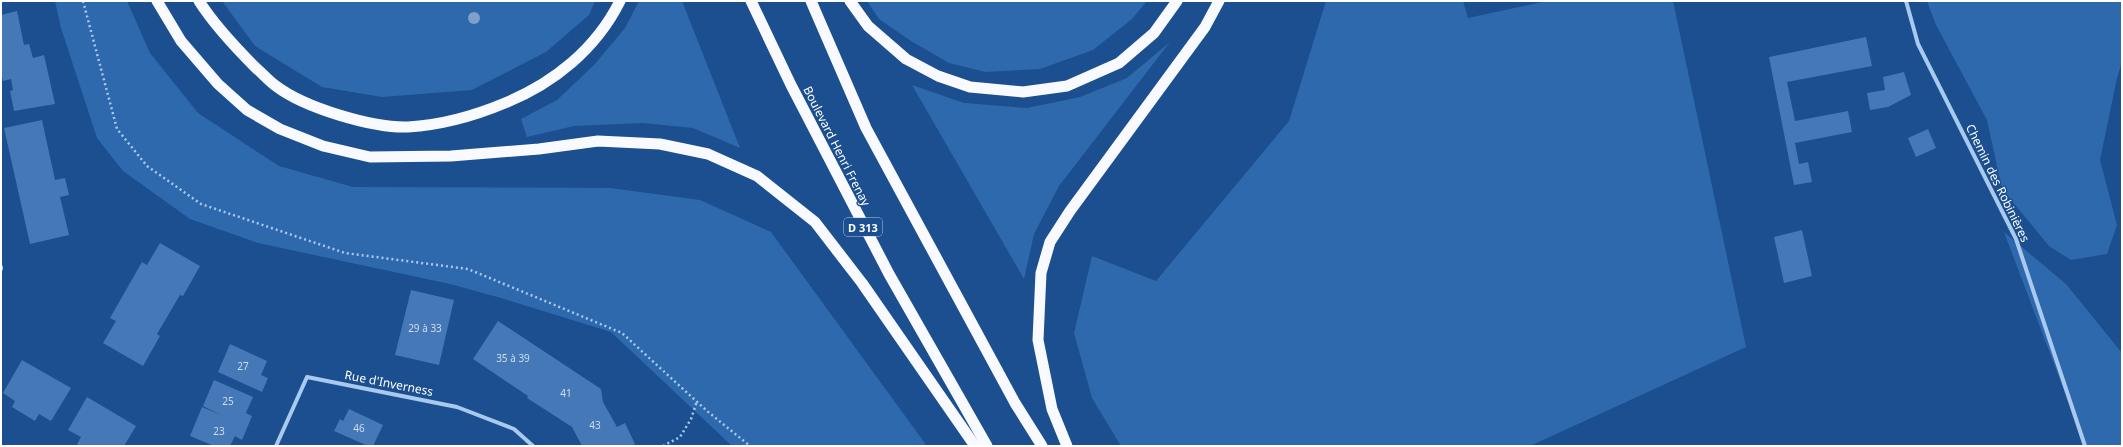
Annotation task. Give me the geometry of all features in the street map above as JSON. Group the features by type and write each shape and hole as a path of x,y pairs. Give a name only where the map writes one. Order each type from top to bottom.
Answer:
{"highway":[{"path":"156,1 181,41 218,84 247,110 280,130 322,146 370,157 422,157 539,149 598,141 660,144 708,154 757,176 815,222 862,283 975,446"},
{"path":"199,1 210,18 235,47 276,87 316,107 358,121 407,127 452,121 530,93 564,70 590,44 620,1"},
{"name":"Boulevard Henri Frenay","path":"751,1 832,166 889,274 987,446"},
{"path":"811,1 866,128 1015,403 1042,446"},
{"path":"850,1 868,26 906,60 938,76 970,88 1023,92 1067,86 1119,63 1154,33 1177,1"},
{"path":"1067,446 1052,409 1038,340 1041,273 1050,242 1070,211 1205,27 1220,1"}],"street":[{"name":"Chemin des Robinières","path":"1906,1 1918,44 2016,239 2085,446"},
{"name":"Rue d'Inverness","path":"276,446 307,377 456,407 514,429 533,446"}],"path":[{"path":"83,1 117,129 147,166 201,204 345,253 468,269 622,333 697,402 750,446"},
{"path":"663,446 680,437 691,419 697,402"}],"shaded area":[{"path":"55,1 127,1 150,53 198,113 279,166 353,187 610,188 700,200 771,232 927,446 732,446 611,332 450,284 258,243 190,219 123,171 97,138 61,28"},
{"path":"222,1 595,1 589,15 546,52 472,90 382,97 322,87 255,46"},
{"path":"639,1 682,1 740,148 693,128 643,123 574,126 527,137 521,119 557,100 594,65 625,28"},
{"path":"867,1 1147,1 1132,19 1093,50 1040,69 985,72 949,63 911,41 879,19"},
{"path":"1326,1 1463,1 1468,18 1547,1 1673,1 1746,347 1530,446 1121,446 1092,398 1074,333 1092,256 1156,281 1289,121"},
{"path":"1927,1 2122,1 2122,62 2117,78 2100,160 2117,225 2107,254 2071,260 2049,246 2002,189 1987,120 1936,25"},
{"path":"1170,42 1059,186 1034,234 1024,279 912,85 964,103 1027,108 1080,97 1127,78"},
{"path":"2004,232 2066,284 2122,353 2122,446 2085,446"}],"building":[{"path":"17,11 24,45 29,44 33,58 44,55 55,104 14,111 10,91 13,90 11,79 3,81 1,73 1,15"},
{"path":"1866,37 1872,66 1787,82 1795,121 1848,111 1852,132 1795,143 1799,164 1808,162 1812,182 1794,185 1769,57"},
{"path":"1904,72 1911,95 1888,107 1870,110 1867,93 1885,90 1883,77"},
{"path":"42,120 55,180 65,178 69,195 60,197 69,235 30,244 4,128"},
{"path":"1928,129 1936,148 1916,157 1908,138"},
{"path":"1802,230 1812,276 1784,283 1774,237"},
{"path":"160,243 200,266 183,296 180,295 157,334 160,336 143,366 103,343 116,321 110,318 142,262 147,265"},
{"path":"411,290 454,300 439,365 395,355"},
{"path":"498,321 601,389 603,402 617,427 625,423 635,444 631,446 582,446 572,427 527,398 528,396 473,359"},
{"path":"230,344 267,361 261,375 268,378 262,392 218,372"},
{"path":"22,360 71,388 51,421 39,414 35,421 12,407 15,401 3,393"},
{"path":"214,380 253,397 246,413 252,416 242,440 235,436 230,446 214,446 190,436 202,407 221,415 203,406"},
{"path":"87,397 136,426 124,446 80,446 77,444 81,437 68,430"},
{"path":"349,409 383,425 373,446 368,446 334,431 340,419 343,421"}]}
